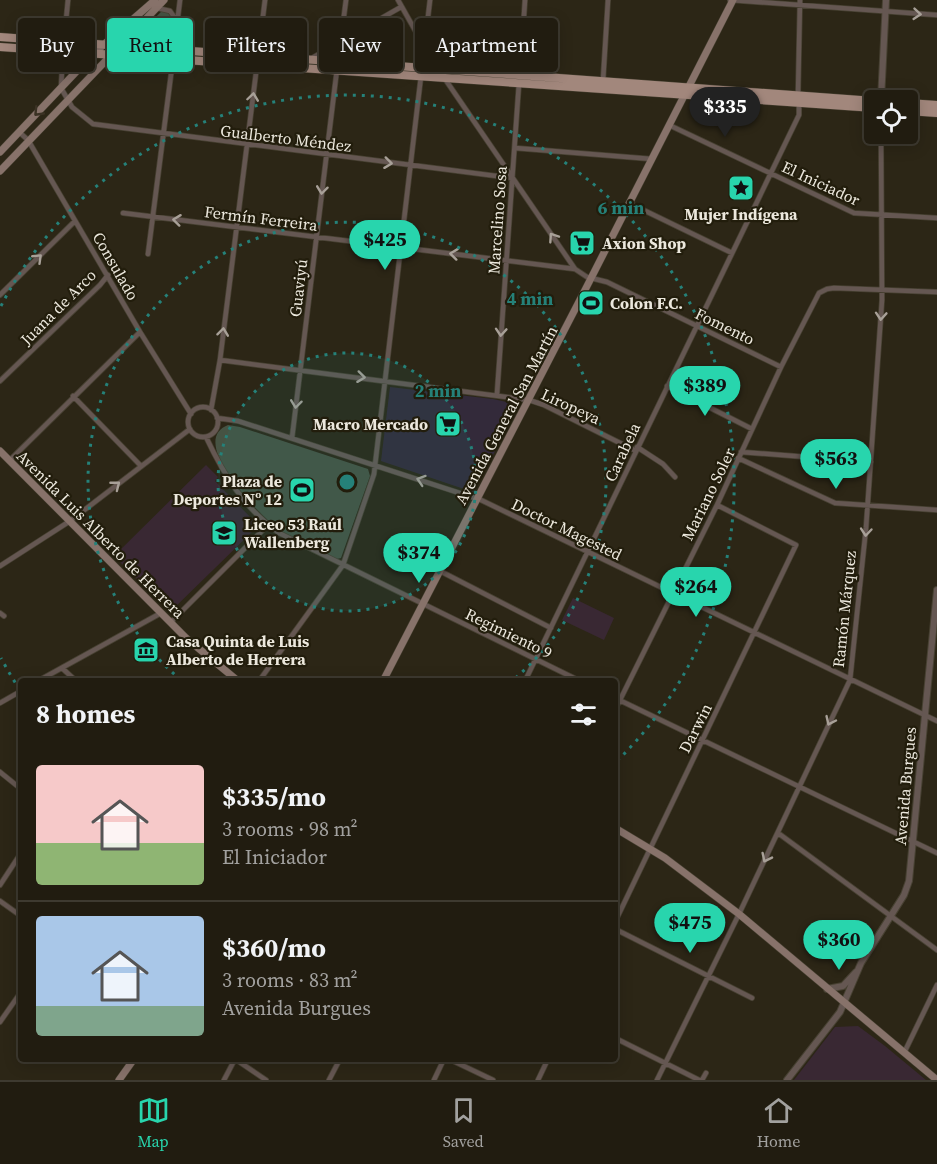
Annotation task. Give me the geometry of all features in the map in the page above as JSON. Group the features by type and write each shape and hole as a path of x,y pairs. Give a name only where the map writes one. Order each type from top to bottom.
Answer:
{"main road":[{"path":"0,152 99,49 164,0"},
{"name":"Avenida General San Martín","path":"384,678 592,278 732,0"},
{"path":"144,18 156,4"},
{"path":"0,37 18,38"},
{"path":"0,47 18,48"},
{"path":"95,48 99,49"},
{"path":"95,49 107,49"},
{"path":"95,49 107,49"},
{"path":"0,171 107,59"},
{"path":"307,59 319,61"},
{"path":"426,72 444,77 603,81 686,91"},
{"path":"434,72 799,99 864,101"},
{"path":"799,99 864,107"},
{"path":"918,104 937,105"},
{"path":"918,112 937,113"},
{"name":"Avenida Luis Alberto de Herrera","path":"0,451 201,652 234,678"},
{"path":"618,830 685,872 739,914 937,1080"},
{"path":"119,1080 132,1062"}],"street":[{"path":"66,18 68,0"},
{"path":"178,18 180,0"},
{"path":"263,18 265,0"},
{"name":"Guaviyú","path":"344,18 346,0"},
{"path":"398,0 415,32"},
{"path":"428,18 430,0"},
{"name":"Marcelino Sosa","path":"496,394 525,0"},
{"path":"603,81 608,0"},
{"path":"732,0 800,3 843,9 937,15"},
{"path":"843,0 843,9"},
{"path":"881,90 885,0"},
{"name":"Carabela","path":"526,678 799,115 800,3"},
{"path":"156,4 170,11 174,18"},
{"path":"381,18 401,7"},
{"path":"310,59 319,53"},
{"path":"62,72 61,88 67,100"},
{"path":"148,254 171,72"},
{"path":"211,410 220,360 256,72"},
{"name":"Guaviyú","path":"292,438 337,72"},
{"path":"261,678 343,565 375,465 399,247 422,72"},
{"path":"444,77 575,269"},
{"name":"Gualberto Méndez","path":"67,100 93,124 512,178"},
{"name":"El Iniciador","path":"669,124 849,211 882,216 937,218"},
{"name":"Consulado","path":"19,132 28,140 140,332 191,414"},
{"name":"Ramón Márquez","path":"657,1080 850,680 868,505 882,290 881,144"},
{"path":"515,148 652,159"},
{"path":"629,203 732,253"},
{"name":"Fermín Ferreira","path":"123,213 575,269"},
{"path":"0,295 75,221"},
{"name":"Fomento","path":"575,269 582,275 607,282 782,367"},
{"name":"Juana de Arco","path":"0,381 108,275"},
{"name":"Mariano Soler","path":"618,697 717,505 818,295 823,290 834,288 882,290"},
{"path":"882,290 937,292"},
{"path":"9,460 140,332"},
{"name":"Liropeya","path":"220,360 529,400 637,449 663,464 675,477"},
{"path":"667,386 752,429"},
{"path":"74,396 141,466"},
{"path":"202,408 211,410 217,418 216,428 206,437 195,435 190,429 188,420 191,414 202,408"},
{"name":"Doctor Magested","path":"217,418 229,418 477,499 937,721"},
{"path":"0,566 70,521 190,429"},
{"name":"Regimiento 9","path":"206,437 231,484 251,510 268,525 297,544 574,678"},
{"path":"741,452 871,462"},
{"path":"738,458 835,502 937,510"},
{"name":"Darwin","path":"618,916 796,545 717,505"},
{"path":"171,622 268,525"},
{"path":"440,571 551,628"},
{"name":"Avenida Burgues","path":"788,1080 844,1004 857,972 904,895 909,881 937,590"},
{"path":"44,678 161,613"},
{"path":"62,668 73,678"},
{"path":"0,702 18,693"},
{"path":"618,699 937,853"},
{"path":"0,772 18,787"},
{"path":"778,833 937,950"},
{"path":"0,885 18,858"},
{"path":"0,901 18,914"},
{"path":"618,930 752,998"},
{"name":"Avenida Burgues","path":"827,989 843,986 857,972"},
{"path":"904,1053 937,986"},
{"path":"0,1022 18,996"},
{"path":"618,1040 700,1080 706,1073"},
{"path":"224,1080 233,1062"},
{"path":"239,1062 266,1080"},
{"path":"329,1080 338,1062"},
{"path":"434,1080 443,1062"},
{"path":"455,1062 493,1080"},
{"path":"538,1080 547,1062"}],"shaded area":[{"name":"Macro Mercado","path":"390,387 493,399 520,405 473,492 381,461"},
{"path":"206,465 218,477 215,481 257,524 257,527 170,612 114,556"},
{"path":"573,598 614,618 604,640 562,620"},
{"path":"858,1026 926,1080 794,1080 835,1027"}],"green space":[{"path":"162,11 167,11 173,17 173,18 155,18"},
{"name":"Plaza de Deportes Nº 12","path":"228,425 368,469 370,476 341,558 337,559 314,549 278,529 244,495 221,462 216,446 217,434"}],"place":[{"name":"Mujer Indígena","path":"741,188"},
{"name":"Axion Shop","path":"582,243"},
{"name":"Colon F.C.","path":"591,303"},
{"name":"Macro Mercado","path":"448,424"},
{"name":"Plaza de Deportes Nº 12","path":"302,490"},
{"name":"Liceo 53 Raúl Wallenberg","path":"224,533"},
{"name":"Casa Quinta de Luis Alberto de Herrera","path":"146,650"}]}
